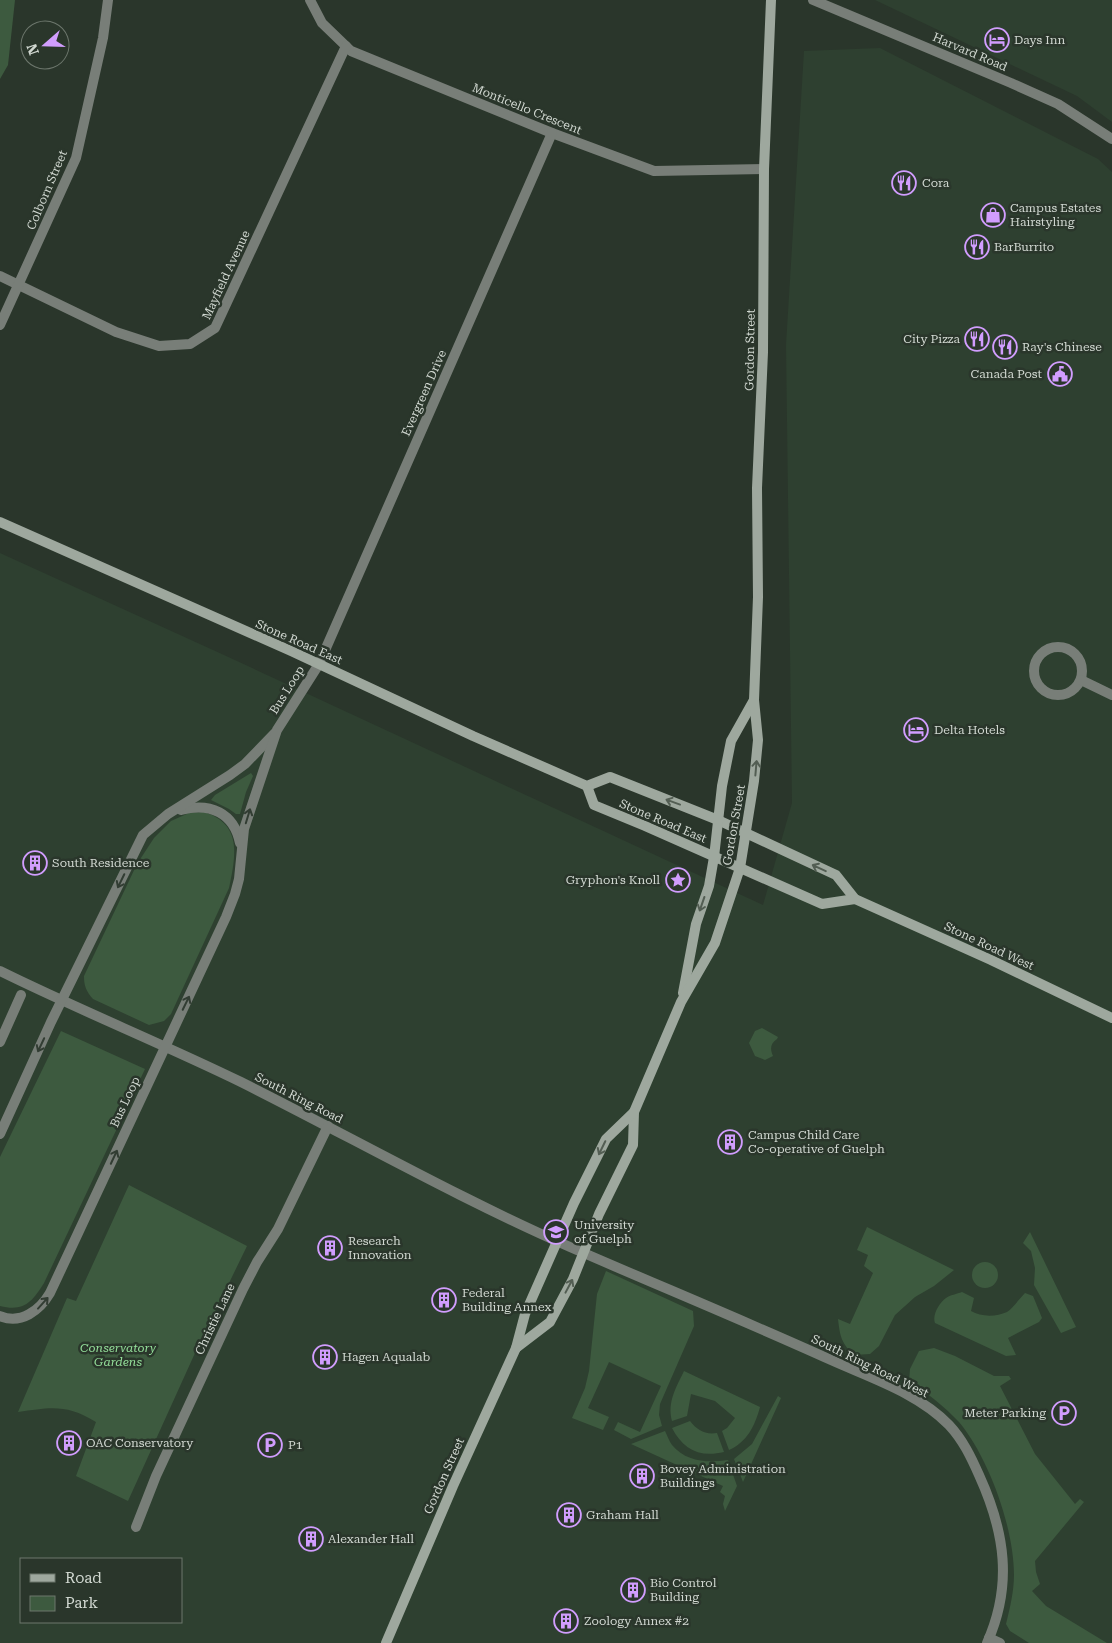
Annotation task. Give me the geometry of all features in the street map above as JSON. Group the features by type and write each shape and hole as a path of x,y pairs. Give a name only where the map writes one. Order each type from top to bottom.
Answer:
{"main road":[{"name":"Gordon Street","path":"516,1348 550,1322 573,1279 599,1214 633,1145 634,1112 681,1002 715,944 740,868 754,781 758,740 754,700 758,597 757,488 763,352 764,169 771,0"},
{"name":"Stone Road East","path":"0,522 587,786 610,777 718,820 745,833"},
{"name":"Gordon Street","path":"681,1002 696,924 709,886 722,786 731,742 754,700"},
{"name":"Stone Road East","path":"587,786 594,806 645,826 740,868"},
{"name":"Stone Road West","path":"745,833 836,875 855,899 991,960 1112,1018"},
{"path":"740,868 822,904 855,899"},
{"name":"Gordon Street","path":"386,1643 453,1486 516,1348 525,1314 606,1139 634,1112"}],"street":[{"name":"Colborn Street","path":"0,325 76,158 103,38 108,0"},
{"name":"Monticello Crescent","path":"310,0 322,23 351,51 552,133 654,171 764,169"},
{"name":"Harvard Road","path":"813,0 1011,82 1058,104 1112,139"},
{"name":"Mayfield Avenue","path":"0,276 116,332 159,346 190,344 215,328 346,46"},
{"name":"Evergreen Drive","path":"319,664 552,133"},
{"path":"1051,648 1066,648 1079,658 1083,672 1081,680 1070,693 1059,696 1050,694 1036,682 1034,674 1035,665 1038,658 1051,648"},
{"name":"Bus Loop","path":"0,1134 62,1001 144,834 168,814 245,764 277,730 319,664"},
{"path":"1081,680 1112,695"},
{"name":"Bus Loop","path":"0,1316 11,1319 26,1316 40,1307 50,1293 226,917 235,894 241,864 244,829 277,730"},
{"name":"Bus Loop","path":"168,814 200,806 226,817 238,833 241,864"},
{"name":"South Ring Road","path":"0,971 62,1001 197,1061 328,1126 360,1144 584,1253"},
{"path":"0,1042 21,995"},
{"name":"Christie Lane","path":"136,1527 156,1476 243,1289 257,1262 278,1229 328,1126"},
{"name":"South Ring Road West","path":"584,1253 892,1388 922,1403 950,1426 963,1442 977,1470 990,1499 1000,1534 1003,1556 1003,1593 996,1621 988,1641 1000,1643"}],"shaded area":[{"path":"875,0 1112,0 1112,122 1077,96"},
{"name":"University of Guelph","path":"880,48 1098,159 1112,172 1112,1643 0,1643 0,553 763,905 792,803 786,345 804,51"}],"green space":[{"path":"0,0 15,0 8,65 0,79"},
{"path":"251,773 253,776 240,814 236,814 211,800 215,795"},
{"path":"204,812 216,817 225,824 233,842 234,853 229,888 171,1014 164,1021 149,1025 93,999 84,983 84,976 137,864 154,838 171,821 189,813"},
{"path":"762,1028 778,1037 771,1047 773,1056 765,1060 755,1056 749,1043 755,1031"},
{"path":"61,1031 145,1069 44,1283 27,1304 8,1308 0,1306 0,1157"},
{"name":"Conservatory Gardens","path":"129,1185 247,1246 195,1353 128,1501 76,1476 96,1422 76,1412 58,1408 18,1412 67,1298 76,1301"},
{"path":"867,1227 954,1270 934,1286 915,1297 895,1315 879,1346 870,1354 854,1355 846,1347 842,1339 838,1319 850,1324 873,1273 864,1266 868,1255 857,1250"},
{"path":"1030,1232 1076,1327 1061,1333 1034,1285 1035,1268 1031,1251 1023,1243"},
{"path":"985,1262 994,1266 998,1275 994,1284 985,1288 976,1284 972,1275 976,1266"},
{"path":"606,1271 693,1311 694,1326 660,1404 659,1415 662,1426 631,1439 614,1430 618,1422 640,1432 661,1386 609,1362 588,1408 609,1417 603,1430 572,1418 585,1388 589,1371 597,1294"},
{"path":"962,1292 974,1298 971,1311 989,1316 1007,1312 1025,1293 1033,1296 1042,1318 1039,1322 1008,1338 1016,1355 1006,1356 935,1323 935,1313 943,1300"},
{"path":"934,1348 955,1356 994,1376 1009,1376 1011,1379 1000,1386 1035,1454 1075,1504 1080,1499 1084,1502 1035,1561 1040,1584 1032,1591 1046,1606 1107,1643 1029,1643 1010,1631 1006,1624 1013,1587 1013,1556 1005,1515 990,1474 970,1437 959,1422 935,1400 909,1381 910,1369 919,1351"},
{"path":"684,1371 760,1407 756,1421 741,1443 729,1450 722,1431 735,1418 715,1401 691,1394 687,1416 672,1421 671,1401"},
{"path":"778,1396 781,1398 743,1482 734,1459 752,1444"},
{"path":"690,1421 702,1431 717,1433 724,1452 715,1454 699,1453 681,1441 672,1428"},
{"path":"665,1431 672,1445 684,1455 705,1461 728,1460 737,1486 725,1511 723,1504 725,1496 720,1492 723,1486 631,1444"}],"place":[{"name":"Days Inn","path":"997,40"},
{"name":"Cora","path":"904,183"},
{"name":"Campus Estates Hairstyling","path":"993,215"},
{"name":"BarBurrito","path":"977,247"},
{"name":"City Pizza","path":"977,339"},
{"name":"Ray's Chinese","path":"1005,347"},
{"name":"Canada Post","path":"1060,374"},
{"name":"Delta Hotels","path":"916,730"},
{"name":"South Residence","path":"35,863"},
{"name":"Gryphon's Knoll","path":"678,880"},
{"name":"Campus Child Care Co-operative of Guelph","path":"730,1142"},
{"name":"University of Guelph","path":"556,1232"},
{"name":"Research Innovation","path":"330,1248"},
{"name":"Federal Building Annex","path":"444,1300"},
{"name":"Hagen Aqualab","path":"325,1357"},
{"name":"Meter Parking","path":"1064,1413"},
{"name":"OAC Conservatory","path":"69,1443"},
{"name":"P1","path":"270,1445"},
{"name":"Bovey Administration Buildings","path":"642,1476"},
{"name":"Graham Hall","path":"569,1515"},
{"name":"Alexander Hall","path":"311,1539"},
{"name":"Bio Control Building","path":"633,1590"},
{"name":"Zoology Annex #2","path":"566,1621"}]}
